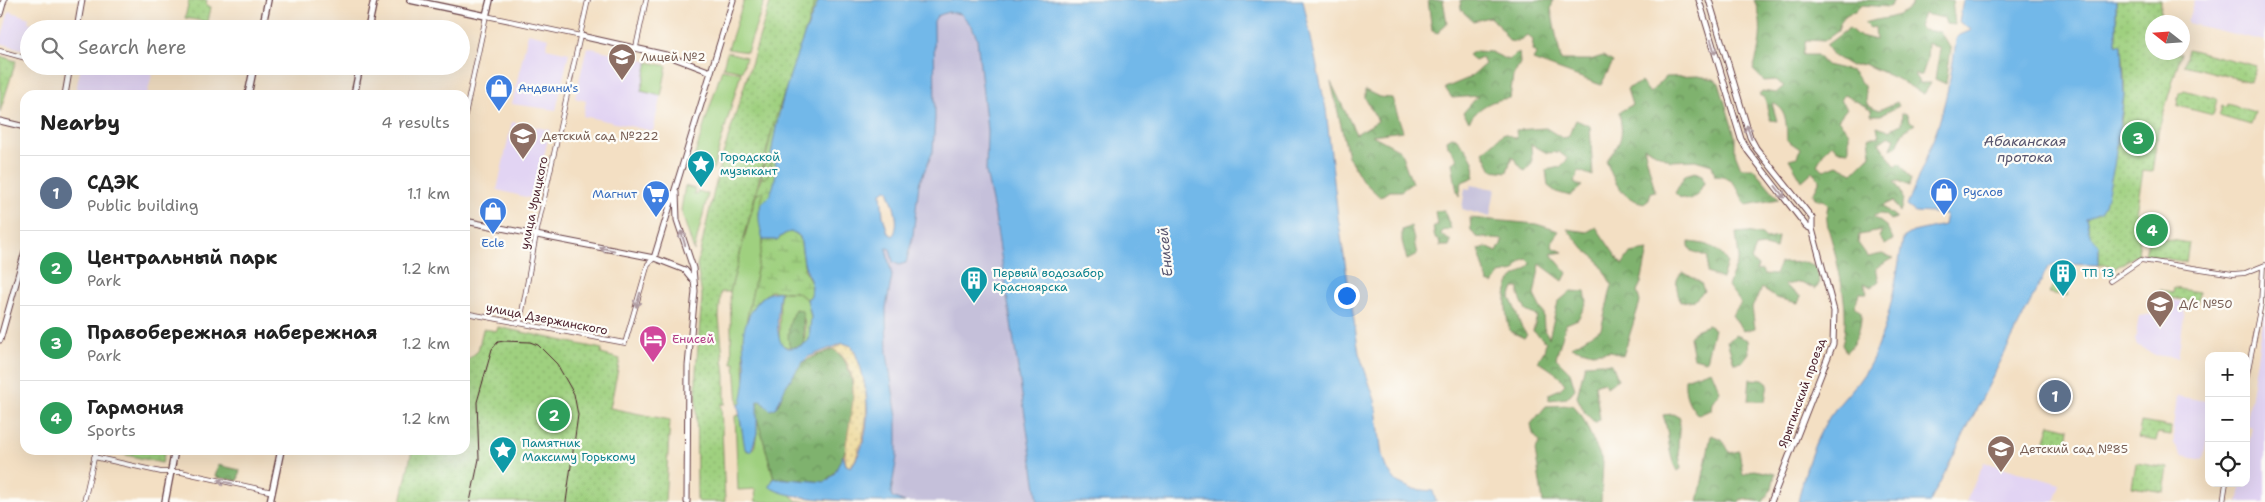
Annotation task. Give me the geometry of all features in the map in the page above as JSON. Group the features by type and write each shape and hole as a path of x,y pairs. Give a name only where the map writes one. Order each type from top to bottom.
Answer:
{"main road":[{"path":"0,14 4,0"},
{"path":"79,20 82,0"},
{"path":"264,20 268,0"},
{"path":"370,20 374,0"},
{"path":"410,0 486,16 490,0"},
{"path":"654,258 676,192 710,72 733,0"},
{"name":"Ярыгинский проезд","path":"1699,0 1741,139 1754,159 1806,226 1812,230"},
{"name":"Ярыгинский проезд","path":"1709,0 1750,137 1756,148 1812,218 1812,230 1834,311 1832,344 1771,502"},
{"path":"581,36 666,55 710,72"},
{"path":"66,90 69,75"},
{"path":"249,90 252,75"},
{"path":"355,90 358,75"},
{"path":"0,122 20,126"},
{"path":"676,192 678,220 693,268 695,303 687,394 687,502"},
{"path":"470,221 536,236 654,258 685,270 694,282"},
{"path":"0,340 20,269"},
{"path":"0,311 8,313"},
{"path":"165,502 175,455"},
{"path":"270,502 280,455"}],"street":[{"name":"улица Урицкого","path":"520,323 536,236 588,0"},
{"path":"636,47 646,0"},
{"path":"470,91 486,16 581,36"},
{"path":"0,51 20,57"},
{"name":"улица Дзержинского","path":"470,314 625,343 648,264 654,258"},
{"path":"2110,281 2141,260 2233,274 2245,273 2264,266 2261,304 2250,360"},
{"path":"84,502 94,457 161,472 171,472 273,492"},
{"path":"2223,502 2225,487"}],"shaded area":[{"path":"2194,0 2263,0 2265,2 2265,41 2190,24 2189,15"},
{"path":"9,11 29,18 28,20 20,20 20,49 0,43"},
{"path":"948,12 961,14 967,18 977,39 987,130 986,172 995,216 1038,502 905,502 895,499 891,495 895,470 895,400 887,353 886,308 891,267 886,248 890,249 892,258 909,253 919,184 933,151 934,21 937,16"},
{"path":"528,33 549,38 546,48 569,53 556,110 512,104"},
{"name":"Лицей №2","path":"587,47 667,66 653,131 583,116 586,101 575,98"},
{"path":"79,75 152,75 148,90 76,90"},
{"name":"Детский сад №222","path":"512,122 550,130 534,199 497,190"},
{"path":"1471,185 1495,189 1490,217 1462,209 1465,188 1470,189"},
{"name":"Д/с №50","path":"2161,298 2186,302 2178,358 2155,355 2137,345 2135,340 2139,316 2154,314"},
{"path":"2265,309 2265,502 2238,502 2241,487 2250,487 2250,438 2252,427 2250,427 2250,401"},
{"path":"2177,396 2205,401 2205,449 2203,460 2182,456 2174,443 2173,427"},
{"name":"Детский сад №85","path":"1984,462 2060,484 2054,502 1966,502"}],"green space":[{"path":"189,0 207,0 206,5 211,7 208,20 185,18"},
{"path":"744,0 765,0 747,52 728,49"},
{"path":"771,0 816,0 773,126 730,292 721,292 719,317 725,376 725,404 721,404 725,502 699,502 697,499 696,371 702,296 697,266 720,164"},
{"path":"816,0 819,0 798,55 776,126 769,173 766,178 761,178 773,126"},
{"path":"1428,0 1443,0 1447,23 1438,33 1432,31"},
{"path":"1460,0 1553,0 1551,9 1561,60 1590,60 1603,56 1613,62 1601,85 1533,60 1537,53 1532,51 1533,40 1527,35 1518,42 1509,41 1498,24 1489,17 1473,21 1461,10"},
{"path":"1754,0 1894,0 1889,7 1861,5 1855,12 1845,16 1841,21 1838,31 1824,41 1806,40 1802,55 1817,55 1826,65 1852,71 1864,86 1867,104 1879,110 1897,102 1899,106 1881,115 1871,115 1872,110 1845,95 1840,100 1847,108 1838,120 1849,132 1849,151 1837,150 1832,144 1824,152 1817,165 1824,170 1837,165 1853,173 1871,155 1869,137 1879,137 1877,126 1889,130 1901,124 1902,113 1907,114 1909,121 1915,124 1903,132 1897,146 1891,149 1895,138 1889,136 1879,143 1896,167 1900,163 1911,179 1909,186 1899,181 1894,182 1902,195 1900,212 1893,201 1882,206 1897,218 1890,220 1882,214 1873,216 1887,227 1893,240 1885,245 1879,237 1882,231 1859,235 1858,243 1868,257 1882,254 1894,258 1876,268 1879,281 1871,287 1864,283 1867,293 1860,293 1854,306 1861,312 1860,328 1856,339 1846,352 1842,345 1845,322 1844,297 1827,222 1828,205 1825,201 1815,198 1813,194 1820,180 1812,172 1802,181 1789,159 1797,157 1800,149 1787,140 1784,113 1777,105 1772,103 1777,121 1770,120 1765,98 1759,95 1762,91 1776,93 1784,86 1775,80 1764,81 1753,70 1758,53 1760,35 1759,17"},
{"path":"1913,0 1952,0 1955,25 1946,24 1944,18 1924,14 1919,27 1922,30 1940,32 1951,49 1946,84 1935,79 1940,49 1928,43 1927,60 1922,75 1914,75 1920,83 1931,83 1924,94 1864,64 1851,66 1834,56 1826,45 1849,28 1857,35 1876,40 1875,27 1869,28 1864,23 1896,16 1907,10 1912,5"},
{"path":"2116,0 2161,0 2160,15 2145,15 2145,60 2179,60 2158,132 2152,172 2143,171 2136,212 2143,217 2138,254 2112,270 2109,265 2099,265 2099,246 2090,235 2086,217 2100,212 2112,169 2121,125 2124,77 2122,45 2116,44"},
{"path":"2190,50 2256,66 2251,82 2184,65 2185,60 2190,60"},
{"path":"1476,51 1491,52 1508,60 1519,52 1520,63 1513,76 1510,98 1497,100 1486,105 1477,111 1469,121 1463,113 1478,96 1452,98 1445,88 1469,78 1485,64 1482,58 1475,61 1468,55"},
{"path":"727,52 746,57 742,71 723,67"},
{"path":"0,56 16,61 0,112"},
{"path":"648,62 667,66 661,96 641,91"},
{"path":"722,69 741,73 713,169 692,164"},
{"path":"1698,76 1714,79 1719,83 1735,136 1735,153 1741,168 1753,168 1779,199 1746,205 1732,182 1715,176 1712,165 1695,160 1671,161 1644,147 1655,191 1651,192 1649,200 1645,203 1630,198 1612,176 1606,161 1620,138 1619,112 1632,105 1627,89 1641,82 1650,93 1665,77"},
{"path":"1331,82 1356,134 1378,121 1365,98 1365,90 1379,97 1392,98 1403,131 1372,135 1400,150 1412,183 1401,191 1389,191 1380,197 1362,180 1348,156"},
{"path":"2184,90 2217,99 2213,115 2178,106 2179,94"},
{"path":"2227,104 2255,112 2251,125 2219,116 2222,106 2226,107"},
{"path":"1576,120 1590,126 1593,176 1579,171 1574,183 1582,186 1570,196 1556,192 1548,186 1546,170 1560,167 1568,159 1559,152 1547,153 1531,144 1532,164 1524,171 1512,156 1507,172 1492,170 1483,152 1504,133 1517,139 1516,130 1546,128 1562,138 1568,137"},
{"path":"1452,137 1456,138 1467,151 1473,160 1475,171 1474,177 1462,182 1459,197 1452,163 1458,159 1448,146 1447,140"},
{"path":"771,155 774,158 776,169 775,182 769,197 760,206 764,191 756,195 761,178 766,178 771,167"},
{"path":"1695,172 1702,175 1704,183 1697,195 1690,200 1679,197 1675,193 1685,175"},
{"path":"685,186 695,189 694,194 697,195 698,191 708,194 694,251 681,210"},
{"path":"763,190 765,193 759,213 763,240 743,338 745,387 741,403 738,405 735,363 732,363 730,292 756,195"},
{"path":"1444,210 1451,229 1442,231 1441,235 1451,241 1449,246 1440,246 1439,241 1435,238 1433,227 1437,225 1435,211"},
{"path":"1470,218 1536,224 1559,231 1553,239 1552,247 1563,252 1551,254 1567,273 1563,281 1540,264 1534,295 1543,313 1544,328 1549,338 1558,302 1571,291 1585,292 1587,302 1578,319 1566,324 1556,358 1570,372 1575,389 1567,398 1549,400 1549,394 1560,389 1565,384 1557,374 1538,361 1544,351 1546,342 1533,331 1537,316 1526,311 1519,295 1519,288 1514,288 1510,298 1521,326 1527,335 1524,338 1510,331 1506,313 1506,293 1512,279 1531,263 1527,259 1520,262 1515,271 1500,274 1493,284 1488,282 1478,249 1486,247 1497,252 1503,240 1476,237 1471,230"},
{"path":"1411,226 1417,255 1407,260 1402,241 1402,230"},
{"path":"1596,227 1622,265 1630,253 1648,250 1641,283 1637,291 1640,302 1623,356 1611,351 1592,353 1571,347 1601,329 1612,285 1597,259 1585,250 1567,229 1587,232"},
{"path":"793,232 800,237 805,270 812,286 811,296 807,299 796,292 771,291 760,299 745,329 763,240 777,240 786,233"},
{"path":"1747,232 1762,235 1766,239 1778,237 1776,249 1764,246 1756,247 1751,260 1758,266 1756,271 1762,270 1764,274 1775,275 1780,263 1803,262 1816,267 1820,282 1816,289 1801,282 1784,285 1801,297 1798,303 1776,298 1761,288 1752,308 1755,328 1743,331 1732,315 1741,303 1728,286 1739,258 1736,233"},
{"path":"2149,236 2189,243 2186,262 2145,255"},
{"path":"1689,242 1707,245 1720,252 1727,262 1722,279 1707,273 1708,257 1692,251"},
{"path":"1683,272 1701,283 1704,291 1695,300 1680,302 1677,282"},
{"path":"2058,278 2070,279 2067,296 2049,293"},
{"path":"2174,288 2199,292 2198,302 2159,296 2160,290 2173,292"},
{"path":"780,292 796,292 807,299 811,317 809,340 804,345 804,321 797,309 793,312 790,348 782,345 779,341"},
{"path":"795,309 801,310 803,314 804,345 790,348 789,328"},
{"path":"1708,325 1714,329 1706,361 1694,358 1690,337 1696,330"},
{"path":"498,327 602,349 601,354 620,359 610,408 670,420 665,502 401,502 411,455 470,455 470,358 478,351 483,329 497,331"},
{"path":"1736,335 1748,340 1749,353 1742,362 1734,363 1727,341"},
{"path":"833,349 844,359 850,375 853,394 853,415 843,455 835,471 825,482 774,478 756,414 757,402 761,400 770,410 776,408 785,386 795,371 811,358"},
{"path":"1585,364 1612,364 1618,379 1607,387 1603,382 1595,385 1600,419 1595,423 1585,413 1577,397"},
{"path":"1711,370 1720,391 1712,402 1711,410 1698,415 1687,398 1685,379"},
{"path":"1750,379 1763,380 1768,384 1765,401 1748,401"},
{"path":"1572,405 1582,416 1603,462 1601,502 1543,502 1535,450 1540,442 1533,434 1531,424 1546,406"},
{"path":"756,414 774,478 772,479 797,501 812,502 756,502 755,489 738,490 735,416 739,415 747,451 754,449 757,433"},
{"path":"1673,414 1680,418 1678,445 1681,469 1677,471 1672,458 1663,415"},
{"path":"2141,422 2171,427 2170,435 2158,433 2156,441 2138,438"},
{"path":"2050,424 2069,429 2066,449 2044,443"},
{"path":"1711,435 1722,439 1730,453 1739,451 1743,475 1754,470 1775,474 1772,488 1763,502 1741,499 1739,502 1698,502"},
{"path":"126,455 164,455 162,463"},
{"path":"2136,463 2168,468 2164,492 2132,487"},
{"path":"218,465 240,470 238,481 215,477"}],"sand":[{"path":"843,343 852,346 862,371 866,398 865,426 862,439 852,465 848,467 845,459 853,393 852,376 845,360 833,349"}],"water":[{"name":"Енисей","path":"819,0 1303,0 1326,109 1338,217 1359,353 1375,400 1382,455 1386,468 1397,482 1412,489 1433,491 1436,502 1038,502 995,216 986,172 987,130 977,39 972,26 961,14 948,12 937,16 934,21 935,118 933,151 919,184 913,235 906,263 899,265 893,262 890,249 886,248 892,276 886,308 887,353 897,417 897,457 891,492 892,497 905,502 811,498 778,491 769,486 774,478 826,482 834,474 843,455 846,465 851,467 859,454 867,423 866,391 863,375 852,346 843,343 808,357 786,386 776,408 770,410 761,400 757,401 757,433 751,452 745,449 738,405 741,403 745,377 744,330 752,310 761,298 773,292 780,292 778,335 785,347 796,347 809,340 811,317 807,299 811,296 812,286 804,263 800,237 791,232 777,240 763,240 759,212 762,203 769,196 775,180 776,168 774,158 771,155 774,135 796,57","holes":["885,189 888,190 896,219 893,236 888,233 883,216 881,193"]},
{"name":"Абаканская протока","path":"1963,0 2116,0 2116,44 2122,45 2124,95 2114,166 2105,205 2100,212 2086,218 2090,234 2099,246 2099,265 2054,264 2048,267 1930,502 1798,502 1806,469 1824,426 1866,371 1880,341 1886,324 1903,238 1913,232 1944,225 1946,214 1915,212 1907,206 1939,123 1945,102 1956,39 1960,35 1972,30 1959,23"}],"railway":[{"path":"470,502 479,459 477,402 492,349 498,342 504,341 530,342 538,345 557,364 574,394 578,415 566,502"}],"place":[{"name":"Лицей №2","path":"622,81"},
{"name":"Андвини's","path":"499,112"},
{"name":"Правобережная набережная","path":"2138,138"},
{"name":"Детский сад №222","path":"523,160"},
{"name":"Городской музыкант","path":"701,188"},
{"name":"Руслов","path":"1944,216"},
{"name":"Магнит","path":"656,218"},
{"name":"Гармония","path":"2152,230"},
{"name":"Ecle","path":"493,235"},
{"name":"ТП 13","path":"2063,297"},
{"name":"Первый водозабор Красноярска","path":"974,304"},
{"name":"Д/с №50","path":"2160,328"},
{"name":"Енисей","path":"653,363"},
{"name":"СДЭК","path":"2055,396"},
{"name":"Центральный парк","path":"554,415"},
{"name":"Детский сад №85","path":"2001,473"},
{"name":"Памятник Максиму Горькому","path":"503,474"}]}
